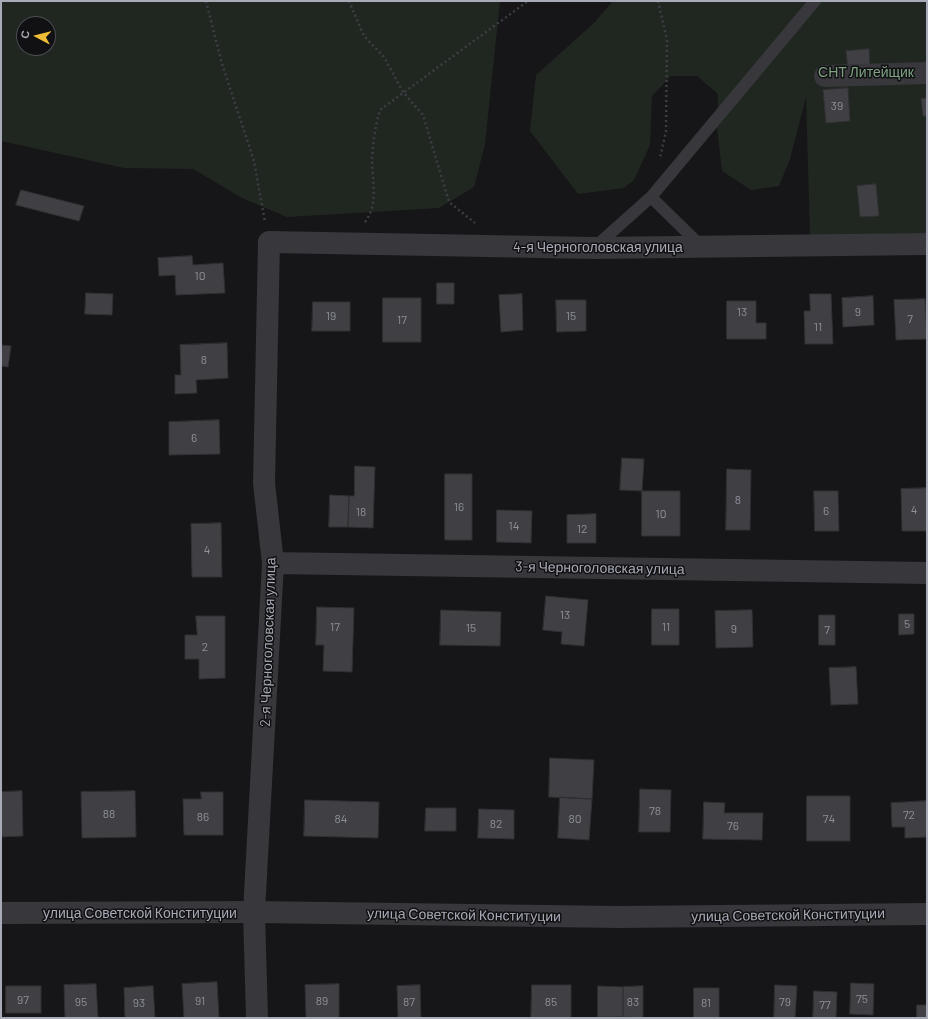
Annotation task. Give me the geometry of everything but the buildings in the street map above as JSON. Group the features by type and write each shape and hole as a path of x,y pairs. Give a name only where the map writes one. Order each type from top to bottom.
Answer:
{"street":[{"path":"825,76 927,73"},
{"name":"4-я Черноголовская улица","path":"269,242 594,248 927,244"},
{"name":"2-я Черноголовская улица","path":"257,1018 254,912 274,563 264,482 269,242"},
{"name":"3-я Черноголовская улица","path":"274,563 927,573"},
{"name":"улица Советской Конституции","path":"1,913 254,912 619,917 927,914"}],"lane":[{"path":"594,248 651,197 764,64 815,1"},
{"path":"651,197 702,247"}],"path":[{"path":"206,1 222,64 254,161 269,242"},
{"path":"349,1 364,36 384,57 403,92 423,115 450,202 477,224"},
{"path":"346,244 366,220 374,199 372,159 375,125 380,110 528,1"},
{"path":"658,1 667,40 666,131 659,160"}],"green space":[{"path":"1,1 500,1 485,144 474,187 439,208 287,217 242,198 193,169 124,168 1,141"},
{"name":"СНТ Литейщик","path":"613,1 927,1 927,233 810,236 806,97 790,159 779,186 751,190 722,171 717,127 718,94 697,76 671,76 652,96 650,145 634,180 624,188 578,194 530,131 536,75 595,22"}]}
